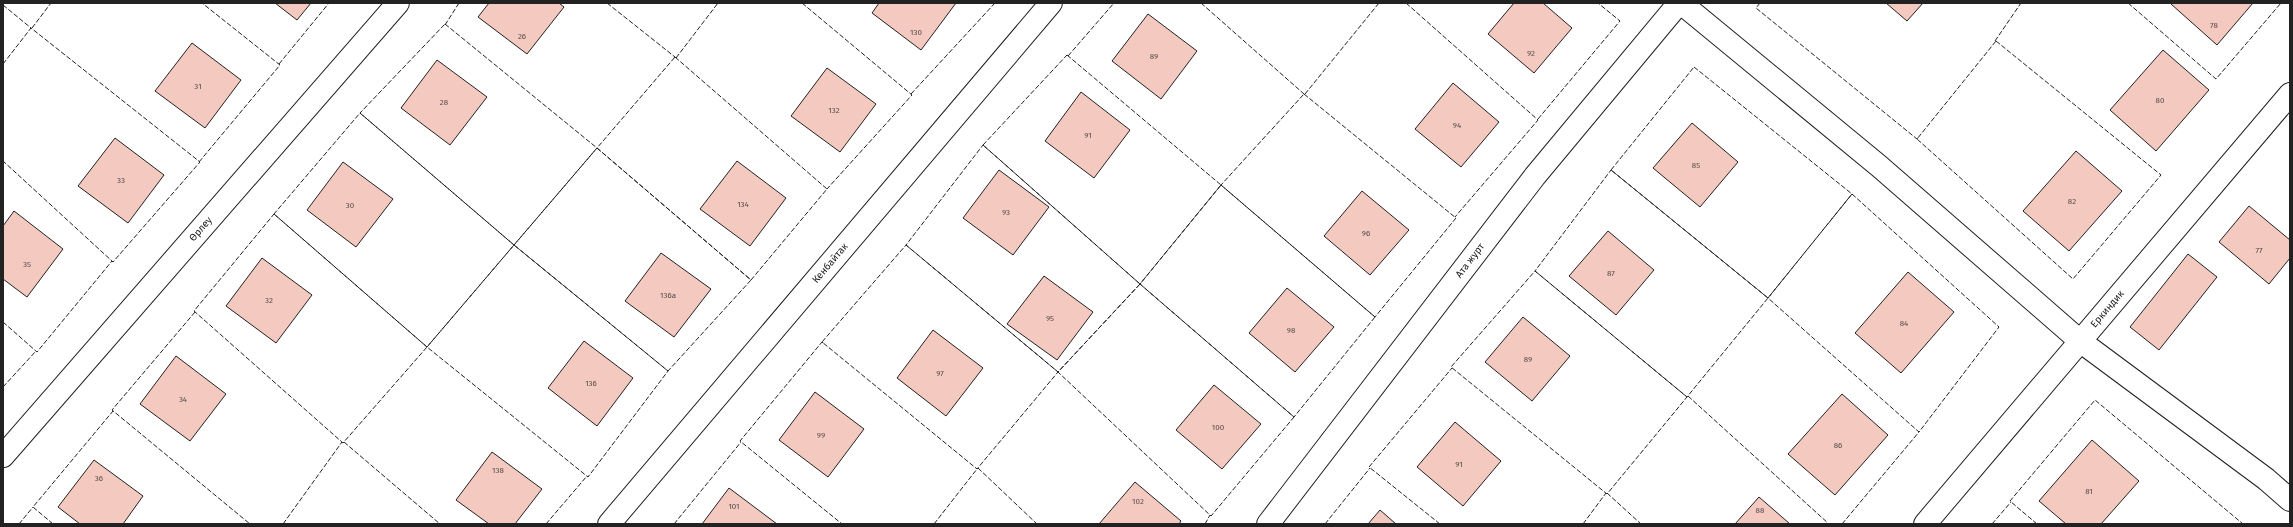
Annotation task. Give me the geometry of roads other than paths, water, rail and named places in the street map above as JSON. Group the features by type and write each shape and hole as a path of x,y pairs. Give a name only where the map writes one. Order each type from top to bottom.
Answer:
{"street":[{"name":"Өрлеу","path":"3,456 398,3"},
{"name":"Кенбайтак","path":"609,524 1051,3"},
{"path":"1680,3 1879,166 2080,341 2266,479 2290,500"},
{"name":"Ата журт","path":"1268,524 1535,176 1680,3"},
{"name":"Еркиндик","path":"1925,524 2290,94"}]}
